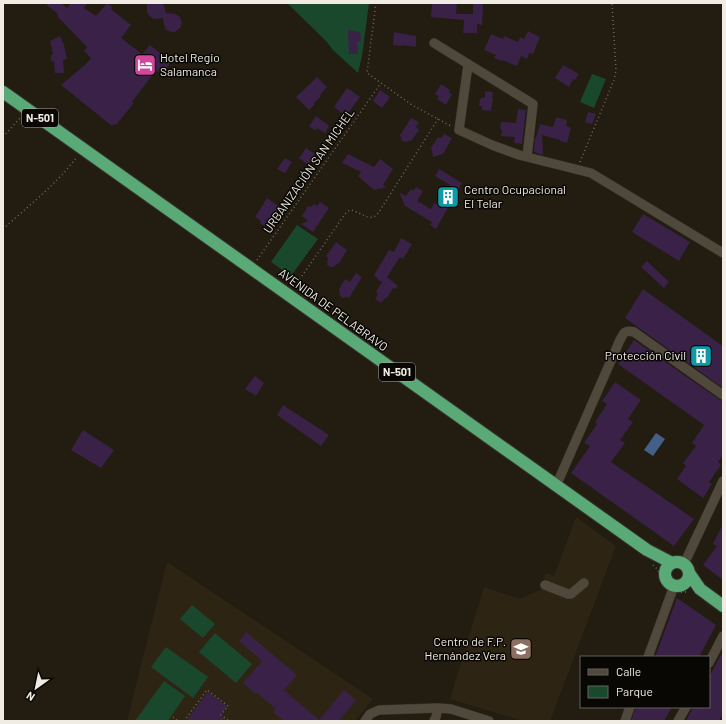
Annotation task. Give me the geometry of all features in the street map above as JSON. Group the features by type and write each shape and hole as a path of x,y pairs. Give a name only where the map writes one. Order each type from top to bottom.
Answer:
{"highway":[{"name":"AVENIDA DE PELABRAVO","path":"3,92 556,486 647,550 678,568"},
{"name":"N-501","path":"700,590 670,584 665,576 678,568 700,590 723,606"},
{"path":"678,568 689,576 685,583 678,586"}],"street":[{"path":"434,43 533,104 528,157"},
{"path":"468,64 459,130 528,157 590,174 723,253"},
{"path":"556,486 624,332 628,330 634,332 723,395"},
{"path":"678,568 723,481"},
{"path":"545,584 570,594 584,583"},
{"path":"648,656 678,586"},
{"path":"710,661 723,636"},
{"path":"434,721 438,708"},
{"path":"365,721 370,714 379,710 438,708 451,709 489,721"},
{"path":"625,721 630,708"},
{"path":"678,721 685,708"}],"path":[{"path":"376,3 368,73 412,105 459,130"},
{"path":"577,170 614,80 616,70 612,3"},
{"name":"URBANIZACIÓN SAN MICHEL","path":"251,268 381,83"},
{"path":"3,137 28,110"},
{"path":"288,295 345,214 350,210 355,211 367,218 377,215 438,119"},
{"path":"3,229 58,179 83,149"},
{"path":"184,721 207,690 228,706 221,715 229,721"},
{"path":"173,717 178,721"}],"shaded area":[{"name":"Centro de F.P. Hernández Vera","path":"576,517 616,546 550,721 523,721 450,699 484,587 520,599 540,590 546,573 554,576"},
{"path":"167,562 373,699 355,721 127,721"}],"green space":[{"path":"287,3 369,3 362,56 358,73 333,50 327,42"},
{"path":"592,74 606,79 594,108 580,102"},
{"path":"297,225 318,239 291,276 271,262"},
{"path":"192,605 215,624 203,638 180,619"},
{"path":"215,633 252,664 236,683 199,652"},
{"path":"166,647 208,677 193,698 151,667"},
{"path":"164,681 185,696 168,721 135,721"}],"water":[{"path":"656,433 665,439 653,456 644,450"}],"building":[{"name":"Hotel Regio Salamanca","path":"44,3 61,3 67,8 71,3 88,3 84,8 96,16 107,3 112,7 111,9 131,25 121,38 142,54 150,45 171,62 162,74 156,70 132,102 134,103 116,125 114,124 112,126 61,85 91,58 84,51 87,47 57,16 58,14"},
{"path":"147,3 162,3 166,13 175,14 180,17 182,23 180,28 175,32 166,30 163,18 155,19 148,14"},
{"path":"432,3 457,3 456,14 473,14 473,4 483,4 482,25 477,24 477,33 463,33 464,20 431,17"},
{"path":"348,30 360,32 361,41 357,42 358,54 349,54"},
{"path":"528,31 540,37 533,54 529,53 527,59 521,56 517,66 494,58 496,55 484,50 491,34 503,39 504,36 518,42 520,37 524,39"},
{"path":"394,32 416,36 416,47 393,45"},
{"path":"60,36 64,45 67,59 63,60 64,73 55,73 54,61 51,62 51,55 53,54 50,41"},
{"path":"563,65 579,74 575,80 573,79 569,87 555,78"},
{"path":"317,77 327,87 309,110 296,97"},
{"path":"441,84 450,90 449,93 452,94 446,105 437,99 439,96 435,94"},
{"path":"347,88 360,97 346,116 334,107"},
{"path":"380,90 390,97 382,108 373,101"},
{"path":"485,91 493,92 491,111 482,110 482,106 479,106 480,99 482,97 485,98"},
{"path":"518,109 526,110 522,144 514,143 515,137 501,136 502,129 500,129 501,122 516,123"},
{"path":"588,112 596,114 592,124 585,122"},
{"path":"316,116 329,126 325,133 317,128 316,131 309,126"},
{"path":"556,117 567,120 566,126 571,128 567,143 542,135 543,155 534,152 535,138 540,124 553,127"},
{"path":"411,118 419,122 416,127 419,130 412,140 405,142 402,141 400,135"},
{"path":"444,134 452,138 443,154 433,157 431,148 438,137 441,138"},
{"path":"306,148 315,154 308,165 299,158"},
{"path":"348,154 374,167 380,159 393,169 383,185 387,187 374,190 358,176 361,172 342,163"},
{"path":"285,158 292,162 285,173 277,169"},
{"name":"Centro Ocupacional El Telar","path":"439,169 462,183 436,229 430,225 432,222 405,206 399,192 406,196 411,189 413,191 416,187 423,191 417,201 431,209 434,203 438,205 450,185 435,176"},
{"path":"267,198 281,208 271,226 269,225 266,227 255,217"},
{"path":"320,202 329,208 313,232 301,224 308,221 302,216 308,206 311,207 314,204 317,206"},
{"path":"643,214 690,242 679,261 632,232"},
{"path":"401,238 412,244 403,259 400,257 387,277 398,286 396,289 393,288 386,299 385,298 381,303 375,299 378,294 376,292 382,282 374,275 389,250 394,252"},
{"path":"336,242 347,250 339,263 333,267 330,267 327,265 328,258 326,256"},
{"path":"647,261 669,282 664,288 641,267"},
{"path":"356,273 362,277 349,298 342,298 339,289 345,279 350,282"},
{"path":"643,289 723,346 723,388 625,318"},
{"path":"634,340 723,401 723,455 718,462 721,465 709,482 712,484 703,498 677,479 686,466 683,463 696,446 692,443 704,425 618,364"},
{"path":"255,376 264,383 256,396 245,389"},
{"path":"615,382 641,400 628,419 633,422 620,440 625,443 611,462 694,519 674,546 571,473 590,446 584,443 597,424 595,422 607,404 602,401"},
{"path":"283,405 329,435 321,446 277,415"},
{"path":"83,430 114,450 101,468 71,450"},
{"path":"723,524 723,580 703,565 717,546 713,544"},
{"path":"677,598 716,625 700,656 655,656"},
{"path":"246,632 297,675 284,690 319,720 344,690 356,700 339,721 284,721 273,712 276,709 256,692 255,694 243,683 262,661 239,641"},
{"path":"723,651 722,715 719,721 686,721 692,708 710,708 710,675"},
{"path":"208,692 227,706 220,716 228,721 186,721"},
{"path":"636,708 671,708 664,721 631,721"}],"place":[{"name":"Hotel Regio Salamanca","path":"145,65"},
{"name":"Centro Ocupacional El Telar","path":"448,197"},
{"name":"Protección Civil","path":"701,356"},
{"name":"Centro de F.P. Hernández Vera","path":"521,649"}]}
